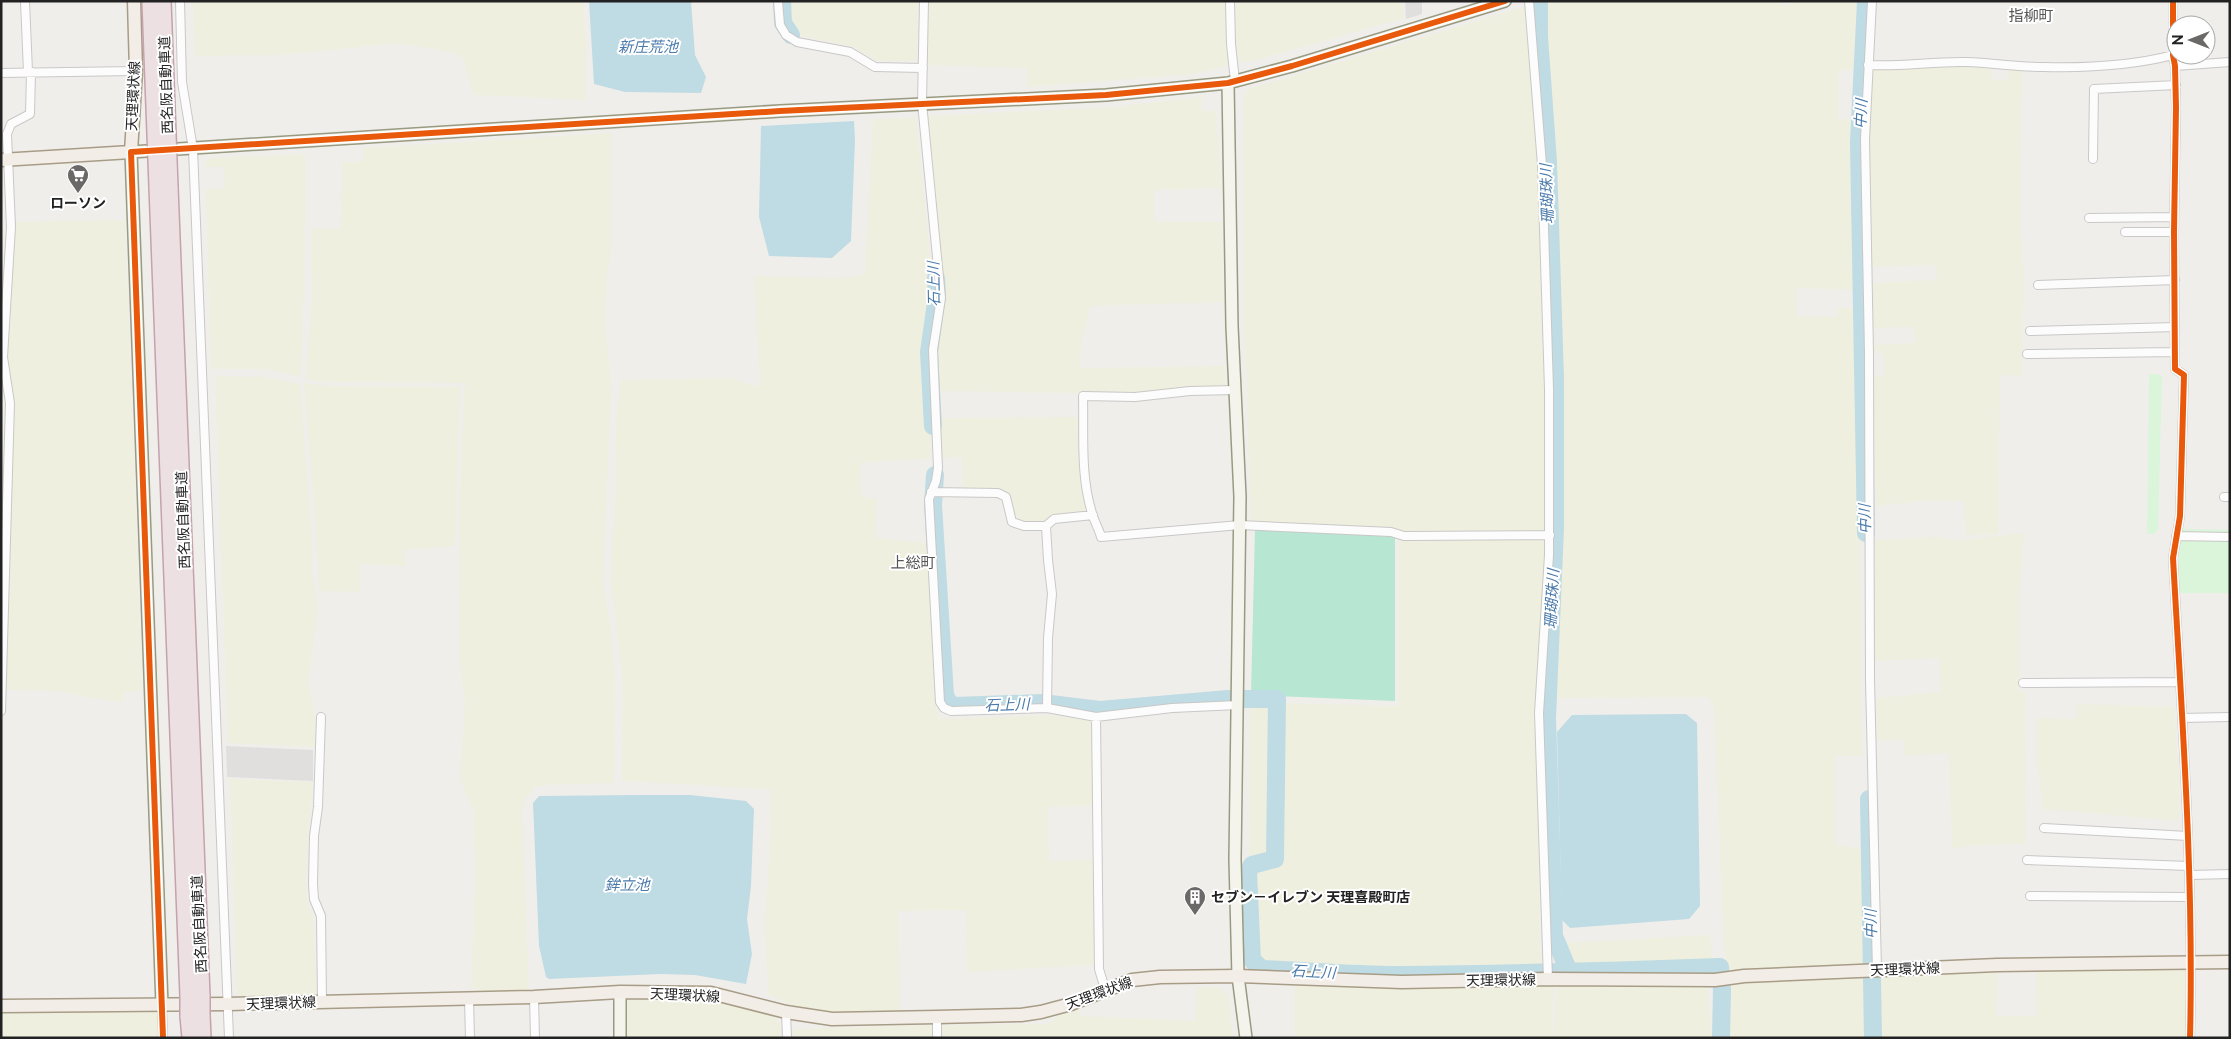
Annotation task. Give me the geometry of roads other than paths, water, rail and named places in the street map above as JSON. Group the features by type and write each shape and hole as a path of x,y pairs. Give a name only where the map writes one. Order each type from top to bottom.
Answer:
{"highway":[{"name":"西名阪自動車道","path":"150,1 163,187 195,996 195,1015 190,1038"},
{"name":"西名阪自動車道","path":"163,1 163,187"},
{"name":"西名阪自動車道","path":"195,1015 203,1038"}],"main road":[{"name":"天理環状線","path":"130,152 136,70 134,1"},
{"path":"5,159 130,152"},
{"name":"天理環状線","path":"1,1006 322,1002 534,997 620,992 711,993 786,1012 832,1019 937,1017 1031,1014 1071,1004 1105,989 1132,980 1160,976 1238,976 1402,982 1548,979 1721,979 1744,976 1997,965 2230,962"}],"street":[{"path":"1,711 10,403 3,357 11,228 4,126 30,114 25,1"},
{"path":"180,1 182,82 193,149 229,1038"},
{"path":"778,1 780,25 786,35 797,42 850,52 875,67 923,68"},
{"path":"924,1 922,103 941,298 933,350 936,480 931,492 930,508 940,702 944,708 951,711 1048,704 1096,717 1172,708 1238,705"},
{"path":"1230,1 1232,82 1232,326 1240,525 1234,859 1238,976 1246,1038"},
{"path":"162,1038 130,152 613,120 922,103 1106,96 1232,82 1505,1"},
{"path":"1529,1 1542,175 1549,388 1550,535 1540,713 1548,979"},
{"path":"1871,970 1869,353 1865,139 1872,1"},
{"path":"2173,1 2173,15"},
{"path":"1868,64 1887,66 1966,62 2043,67 2093,66 2145,62 2166,57"},
{"path":"2190,1038 2192,962 2190,875 2173,558 2180,516 2184,375 2175,369 2175,66 2230,62"},
{"path":"1,73 136,70"},
{"path":"2094,159 2094,89 2176,85"},
{"path":"2089,218 2174,217"},
{"path":"2125,232 2174,232"},
{"path":"2038,284 2175,280"},
{"path":"2030,331 2175,327"},
{"path":"2027,354 2175,352"},
{"path":"1236,390 1190,391 1135,397 1083,396 1084,462 1093,515 1102,537 1108,538 1240,525 1391,532 1404,536 1550,535"},
{"path":"931,492 998,493 1006,497 1012,522 1024,526 1046,526 1054,519 1093,515"},
{"path":"1046,526 1052,594 1048,638 1048,704"},
{"path":"2176,536 2230,537"},
{"path":"2023,683 2180,682"},
{"path":"321,717 313,884 314,899 321,916 322,1002"},
{"path":"1096,717 1099,969 1105,989"},
{"path":"2182,718 2230,717"},
{"path":"2044,828 2188,836"},
{"path":"2027,860 2189,866"},
{"path":"2190,875 2230,874"},
{"path":"2030,896 2190,897"},
{"path":"620,992 620,1038"},
{"path":"534,997 535,1038"},
{"path":"469,998 470,1038"},
{"path":"786,1012 787,1038"},
{"path":"937,1017 937,1038"}],"water":[{"name":"新庄荒池","path":"589,1 691,1 695,55 706,77 701,93 625,92 594,84"},
{"path":"854,121 851,241 832,258 769,256 759,217 761,126"},
{"path":"1686,714 1697,723 1700,906 1689,919 1570,928 1562,920 1557,732 1572,715"},
{"name":"鉾立池","path":"690,795 746,801 754,809 751,886 747,919 752,954 746,984 695,975 660,974 549,979 546,977 539,946 533,803 539,796"}],"waterway":[{"name":"石上川","path":"782,1 783,23 791,35"},
{"name":"珊瑚珠川","path":"1539,1 1539,37 1548,162 1555,379 1555,528 1547,718 1554,936 1569,972"},
{"name":"中川","path":"1866,1 1859,142 1866,533"},
{"name":"石上川","path":"933,426 929,352 937,296 936,278"},
{"name":"石上川","path":"935,475 933,505 945,695 949,703 954,706 1042,703 1100,710 1228,699 1277,699 1275,859 1252,865 1248,872 1252,960 1262,969 1398,975 1720,967 1722,990 1721,1038"},
{"name":"中川","path":"1869,799 1873,1038"}],"place":[{"name":"ローソン","path":"78,194"},
{"name":"セブン－イレブン 天理喜殿町店","path":"1195,916"}],"district":[{"name":"指柳町","path":"2031,16"},
{"name":"上総町","path":"913,563"}]}
